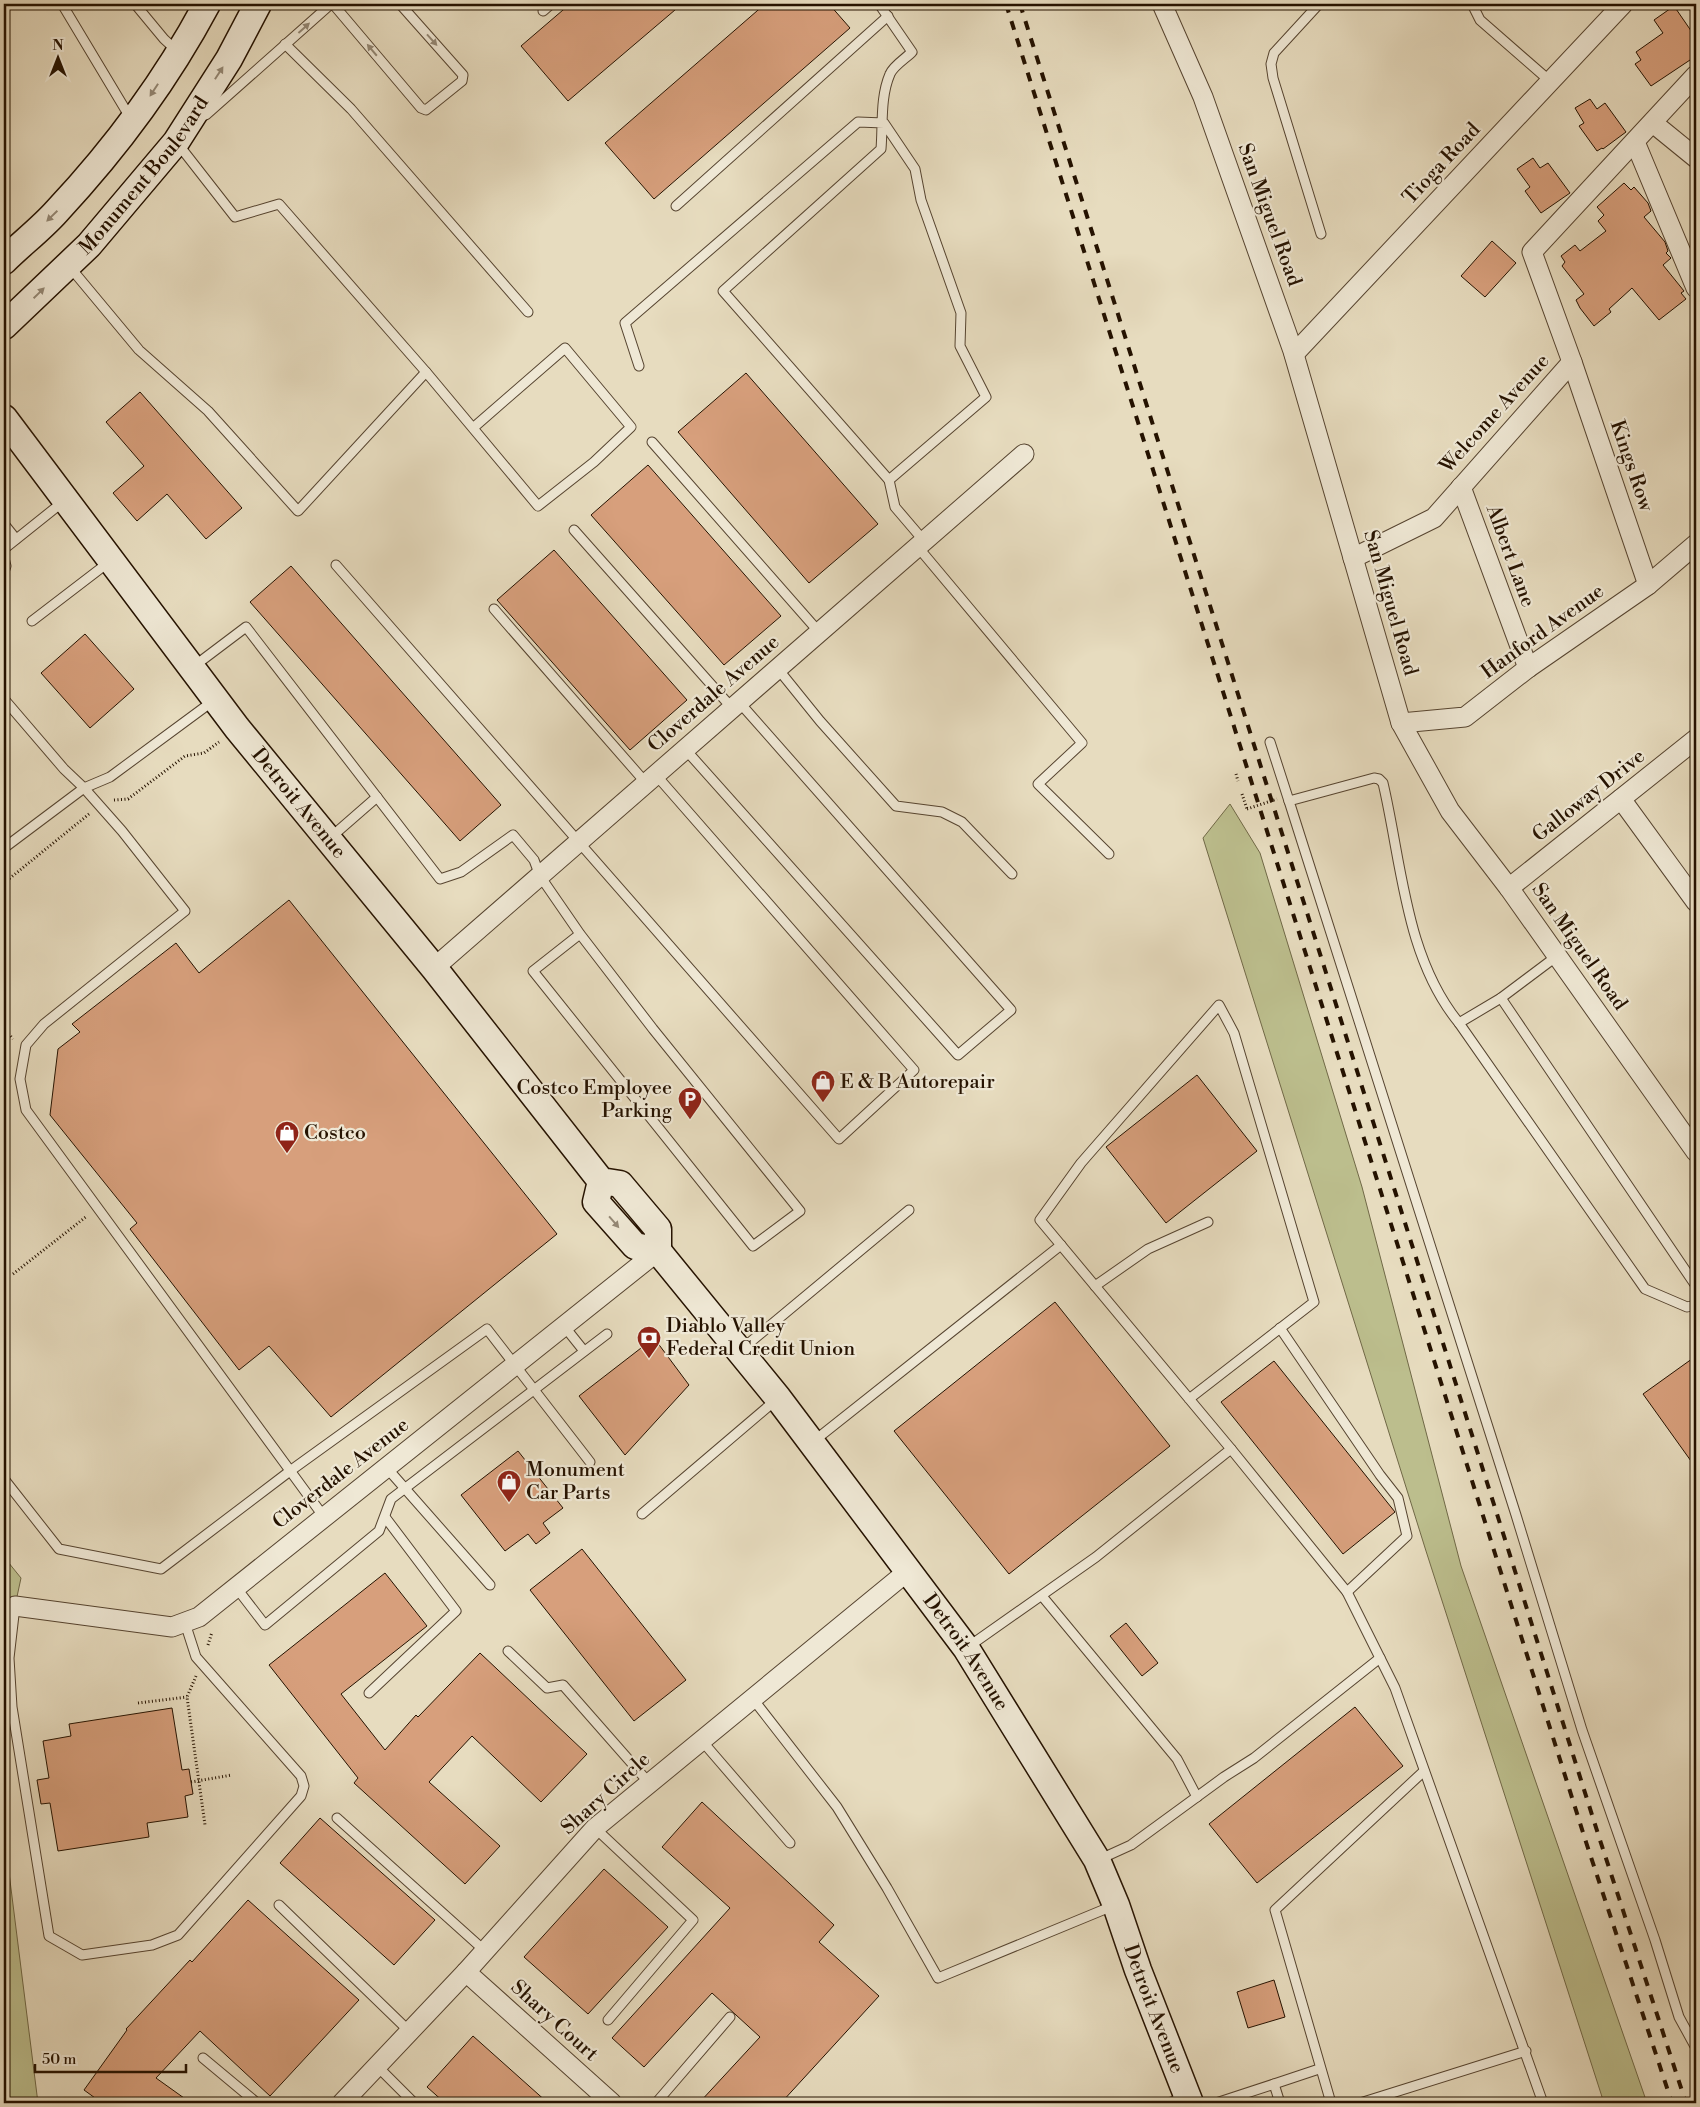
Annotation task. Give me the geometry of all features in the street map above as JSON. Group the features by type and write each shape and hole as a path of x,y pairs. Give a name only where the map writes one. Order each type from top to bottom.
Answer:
{"street":[{"name":"Monument Boulevard","path":"4,261 56,212 133,122 207,4"},
{"name":"Monument Boulevard","path":"4,326 89,245 176,142 229,59 258,4"},
{"name":"San Miguel Road","path":"1162,4 1203,97 1294,354 1401,723 1450,811 1510,888 1696,1152"},
{"name":"Tioga Road","path":"1294,354 1623,4"},
{"name":"Welcome Avenue","path":"1353,558 1434,518 1572,362 1532,252 1696,75"},
{"path":"1653,123 1696,158"},
{"path":"1635,142 1696,288"},
{"name":"Kings Row","path":"1572,362 1648,585"},
{"name":"Detroit Avenue","path":"6,428 64,500 237,728 434,968 601,1181 596,1202 635,1246 658,1251 778,1398 966,1648 1097,1860 1116,1905 1182,2101"},
{"name":"Cloverdale Avenue","path":"434,968 1024,454"},
{"name":"Albert Lane","path":"1461,487 1528,668"},
{"name":"Hanford Avenue","path":"1401,723 1465,717 1528,668 1648,585 1696,544"},
{"name":"Galloway Drive","path":"1510,888 1696,740"},
{"path":"1621,799 1696,902"},
{"name":"Cloverdale Avenue","path":"15,1606 172,1627 198,1617 658,1251"},
{"name":"Shary Circle","path":"342,2103 466,1972 595,1828 908,1571"},
{"name":"Shary Court","path":"466,1972 612,2103"}],"lane":[{"path":"62,4 133,122"},
{"path":"135,4 164,39 178,52"},
{"path":"400,4 463,75 462,81 426,110 421,108 332,4 176,142 235,217 279,204 426,372 538,506 594,462 631,428 565,348 473,428"},
{"path":"542,11 551,4"},
{"path":"879,4 912,52 890,72 883,104 884,123 881,149 723,291 889,480 896,507 920,543 1082,743 1038,784 1109,854"},
{"path":"1319,4 1274,53 1271,64 1273,78 1321,234"},
{"path":"1472,4 1480,20 1551,82"},
{"path":"676,206 888,16"},
{"path":"286,44 351,109 528,312"},
{"path":"639,366 626,323 858,122 884,123"},
{"path":"884,123 915,169 922,200 961,313 960,346 986,397 889,480"},
{"path":"68,265 139,350 208,411 298,511 426,372"},
{"path":"652,442 819,632"},
{"path":"4,549 64,500"},
{"path":"4,524 16,539"},
{"path":"574,530 736,705 1011,1010 958,1055 685,749"},
{"path":"4,558 6,566 4,572"},
{"path":"32,621 110,561"},
{"path":"336,565 839,1139 914,1070 651,779 494,609"},
{"path":"190,668 246,627 440,879 461,872 513,836 534,860 540,876 580,934 653,1029 800,1211 753,1246 533,971 580,934"},
{"path":"778,669 820,721 896,806 942,812 962,822 1012,874"},
{"path":"4,698 64,769 102,807 185,911 44,1024 26,1045 20,1079 26,1110 324,1517"},
{"path":"4,848 84,788 110,777 216,699"},
{"path":"1270,742 1510,1496 1582,1730 1655,1940 1679,2017 1696,2048"},
{"path":"1289,801 1379,778 1382,783 1415,938 1428,972 1444,1005 1459,1023 1645,1289 1687,1307 1696,1305"},
{"path":"328,839 377,797"},
{"path":"1459,1023 1501,998 1558,956"},
{"path":"1501,998 1696,1286"},
{"path":"1189,1399 1314,1302 1234,1033 1219,1006 1081,1163 1040,1220 1189,1399 1231,1449 1347,1592 1395,1688 1543,2103"},
{"path":"740,1351 909,1210"},
{"path":"1095,1286 1148,1249 1208,1222"},
{"path":"812,1443 1061,1245"},
{"path":"564,1326 584,1351"},
{"path":"1280,1328 1380,1475 1398,1498 1407,1536 1347,1592"},
{"path":"4,1479 59,1549 161,1569 290,1471 487,1329 590,1462"},
{"path":"235,1586 264,1625 379,1531 392,1499 607,1334"},
{"path":"642,1514 778,1398"},
{"path":"966,1648 1042,1596 1134,1528 1231,1449"},
{"path":"386,1467 490,1585"},
{"path":"369,1693 456,1611 385,1517"},
{"path":"1042,1596 1177,1759 1197,1797"},
{"path":"15,1606 8,1658 12,1707 49,1936 82,1955 152,1945 178,1935 301,1796 304,1786 301,1776 196,1657 185,1623"},
{"path":"508,1651 547,1688 563,1685 650,1784"},
{"path":"1097,1860 1130,1845 1287,1733 1380,1658"},
{"path":"753,1699 837,1807 887,1888 938,1978 1116,1905"},
{"path":"702,1741 790,1842"},
{"path":"1331,2103 1275,1910 1424,1771"},
{"path":"337,1818 485,1951"},
{"path":"595,1828 693,1920 608,2020"},
{"path":"279,1905 410,2032"},
{"path":"656,2103 730,2017"},
{"path":"1360,2103 1526,2051"},
{"path":"202,2058 257,2103"},
{"path":"377,2066 414,2103"},
{"path":"1216,2103 1320,2069"},
{"path":"1274,2084 1280,2103"}],"path":[{"path":"4,883 90,814 117,799 128,799 185,756 204,753 237,728"},
{"path":"1236,774 1238,781"},
{"path":"1242,794 1247,809 1277,799"},
{"path":"13,1274 97,1208"},
{"path":"205,1825 187,1697 214,1627"},
{"path":"138,1703 187,1697"},
{"path":"191,1782 232,1775"}],"green space":[{"path":"1230,804 1260,853 1362,1187 1461,1566 1647,2103 1604,2103 1426,1551 1203,838"},
{"path":"4,1557 21,1578 15,1606 4,1610"},
{"path":"4,1833 38,2103 4,2103"}],"building":[{"path":"570,4 682,4 568,101 521,46"},
{"path":"765,4 829,4 850,28 654,199 605,143"},
{"path":"1674,6 1696,38 1696,56 1651,86 1635,64 1641,60 1636,52 1663,33 1654,20"},
{"path":"1590,99 1597,109 1605,103 1626,132 1603,149 1597,151 1579,126 1584,123 1575,108"},
{"path":"1533,158 1540,168 1548,163 1570,193 1541,213 1525,191 1530,187 1517,169"},
{"path":"1624,183 1631,190 1634,187 1648,203 1651,211 1644,217 1665,242 1668,251 1666,253 1671,258 1663,265 1684,291 1681,293 1686,299 1659,320 1632,288 1609,309 1611,312 1594,326 1576,300 1584,294 1562,266 1565,262 1561,256 1575,245 1580,251 1606,231 1598,221 1604,215 1597,207"},
{"path":"1492,241 1516,263 1485,297 1461,276"},
{"path":"746,373 878,524 809,583 678,432"},
{"path":"140,392 242,508 206,539 167,494 137,521 113,493 144,466 106,422"},
{"path":"648,465 781,616 724,665 591,515"},
{"path":"554,550 687,700 630,750 497,600"},
{"path":"291,566 501,805 460,841 250,602"},
{"path":"85,634 134,689 90,728 41,673"},
{"name":"Costco","path":"289,900 557,1234 331,1417 269,1346 239,1370 130,1229 137,1223 50,1115 58,1049 80,1032 72,1024 176,943 199,973"},
{"path":"1197,1075 1257,1151 1166,1223 1106,1147"},
{"path":"1055,1302 1170,1446 1009,1574 894,1431"},
{"path":"654,1338 689,1385 625,1455 579,1396"},
{"path":"1696,1356 1696,1468 1643,1394"},
{"path":"1274,1361 1395,1512 1343,1554 1221,1402"},
{"path":"518,1451 563,1508 543,1523 550,1533 536,1544 528,1534 505,1551 461,1495"},
{"path":"582,1549 686,1680 634,1721 530,1590"},
{"path":"385,1573 427,1626 341,1694 385,1750 416,1715 418,1717 480,1653 587,1754 541,1802 472,1736 429,1782 500,1846 465,1884 354,1783 358,1778 269,1665"},
{"path":"1126,1623 1158,1663 1142,1676 1110,1636"},
{"path":"1355,1707 1403,1766 1257,1883 1209,1824"},
{"path":"172,1708 182,1770 189,1769 193,1794 185,1796 188,1817 147,1823 149,1837 58,1851 50,1803 41,1804 37,1780 49,1778 43,1741 71,1736 69,1724"},
{"path":"702,1802 834,1925 819,1942 879,1996 781,2103 699,2103 760,2037 712,1993 644,2067 612,2038 730,1908 662,1847"},
{"path":"320,1818 435,1920 394,1965 280,1863"},
{"path":"604,1869 668,1927 588,2014 524,1957"},
{"path":"248,1900 359,2000 270,2096 200,2031 156,2078 191,2103 102,2103 84,2090 126,2029 190,1960 192,1962"},
{"path":"1274,1980 1285,2017 1248,2028 1237,1992"},
{"path":"473,2036 548,2103 445,2103 427,2087"}],"railway":[{"path":"1006,4 1586,1842 1672,2103"},
{"path":"1020,4 1599,1837 1686,2103"}],"place":[{"name":"E & B Autorepair","path":"823,1103"},
{"name":"Costco Employee Parking","path":"690,1120"},
{"name":"Costco","path":"287,1154"},
{"name":"Diablo Valley Federal Credit Union","path":"649,1359"},
{"name":"Monument Car Parts","path":"509,1503"}]}
